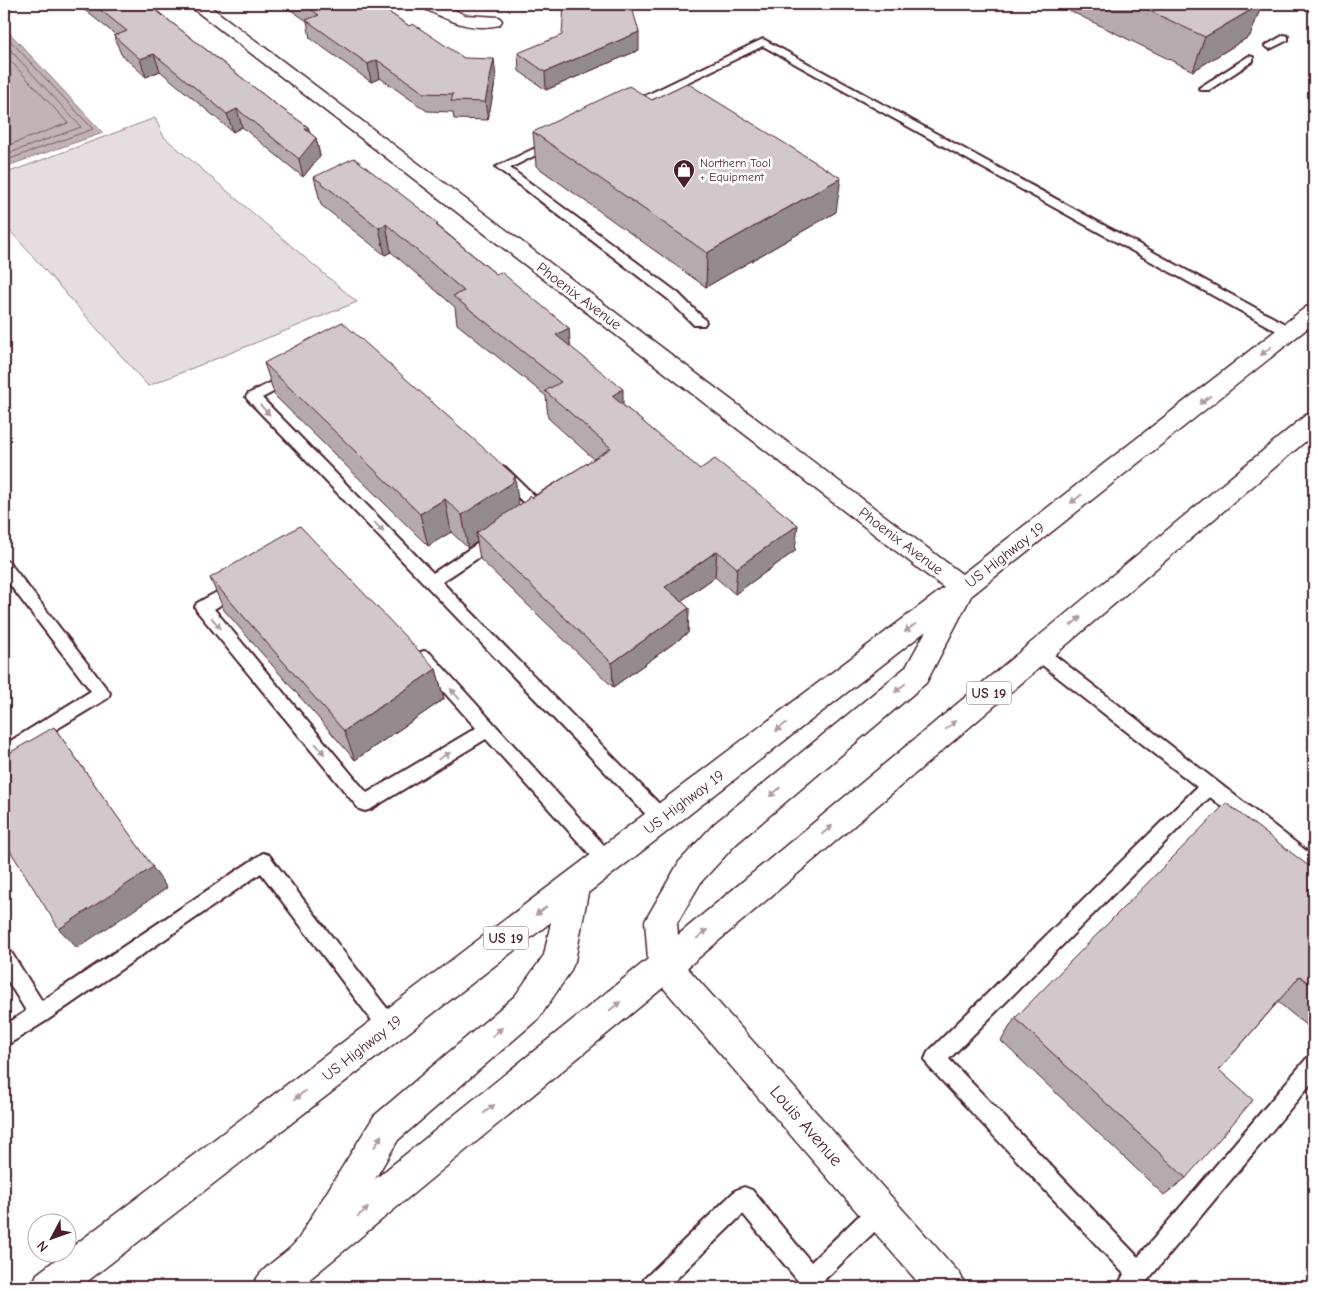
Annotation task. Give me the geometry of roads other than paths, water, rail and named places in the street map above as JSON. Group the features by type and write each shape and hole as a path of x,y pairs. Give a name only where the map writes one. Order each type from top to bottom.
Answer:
{"main road":[{"name":"Phoenix Avenue","path":"196,4 962,588"},
{"path":"429,4 462,20 493,21"},
{"name":"US Highway 19","path":"50,1287 962,588 1314,312"},
{"name":"US 19","path":"271,1287 665,966 1314,421"},
{"path":"665,966 661,921 690,872 725,834 916,675 962,588"},
{"path":"307,1258 386,1128 527,1007 559,961 574,886"},
{"name":"Louis Avenue","path":"665,966 947,1287"}],"lane":[{"path":"1270,46 1284,38"},
{"path":"619,111 763,42 1289,332"},
{"path":"1205,88 1249,59"},
{"path":"565,137 502,167 673,296 700,322"},
{"path":"304,370 253,397 662,818"},
{"path":"432,581 524,521 532,502 491,462"},
{"path":"4,566 102,694 4,754"},
{"path":"254,578 203,608 365,802 487,730"},
{"path":"413,646 606,860"},
{"path":"1038,652 1314,868"},
{"path":"1210,786 935,1060 1133,1281 1314,1065"},
{"path":"4,1037 263,861 389,1027"},
{"path":"4,958 39,1014"},
{"path":"652,1287 744,1198 814,1283 880,1211"}],"water":[{"path":"4,27 103,133 4,167"}],"place":[{"name":"Northern Tool + Equipment","path":"684,189"}]}
